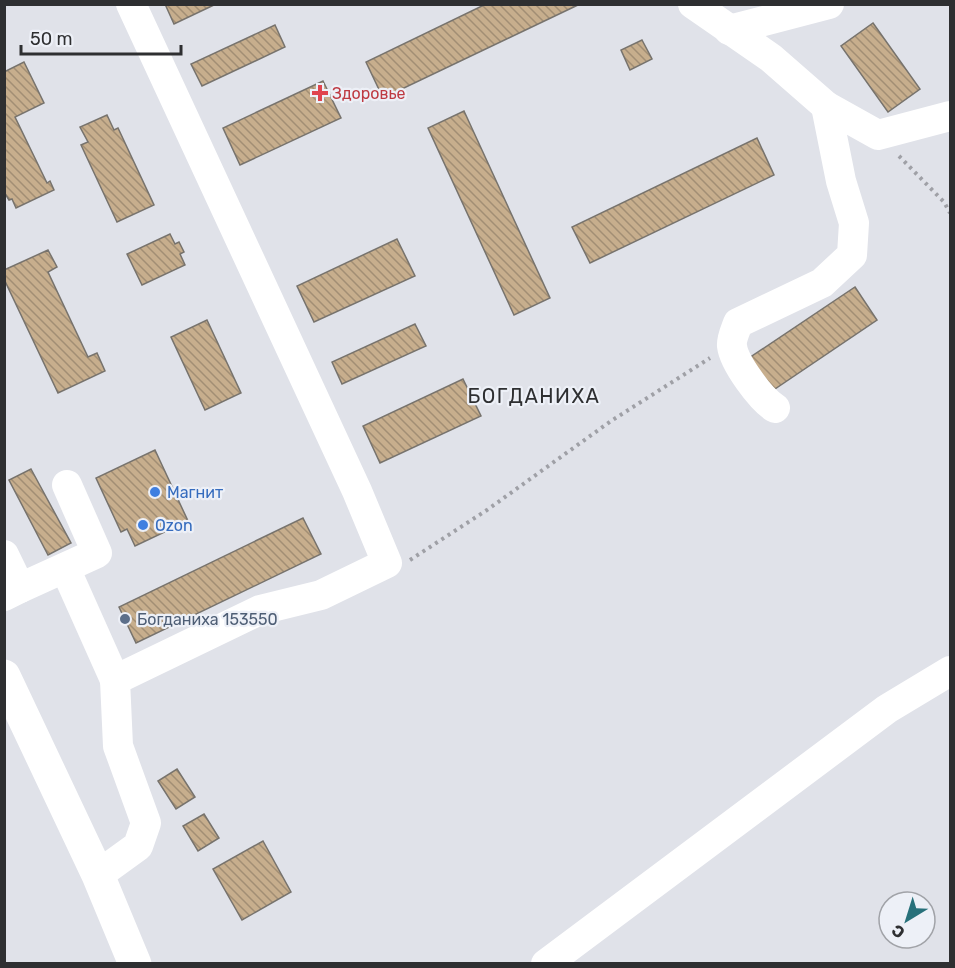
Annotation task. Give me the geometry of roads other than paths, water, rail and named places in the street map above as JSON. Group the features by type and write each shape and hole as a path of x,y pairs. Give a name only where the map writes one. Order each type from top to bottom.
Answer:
{"main road":[{"path":"4,676 98,875 135,963"}],"street":[{"path":"115,680 260,610 321,595 387,563 357,491 131,4"},
{"path":"693,4 771,58 826,106 878,135 951,116"},
{"path":"729,30 829,4"},
{"path":"775,408 766,402 740,365 732,345 738,323 822,283 852,255 854,223 841,181 826,106"},
{"path":"4,555 12,592 97,552 67,485"},
{"path":"65,568 115,680 118,746 146,823 138,846 98,875"},
{"path":"546,963 887,709 951,671"}],"place":[{"name":"Здоровье","path":"320,93"},
{"name":"Магнит","path":"155,492"},
{"name":"Ozon","path":"143,525"},
{"name":"Богданиха 153550","path":"125,619"}],"district":[{"name":"БОГДАНИХА","path":"534,396"}]}
